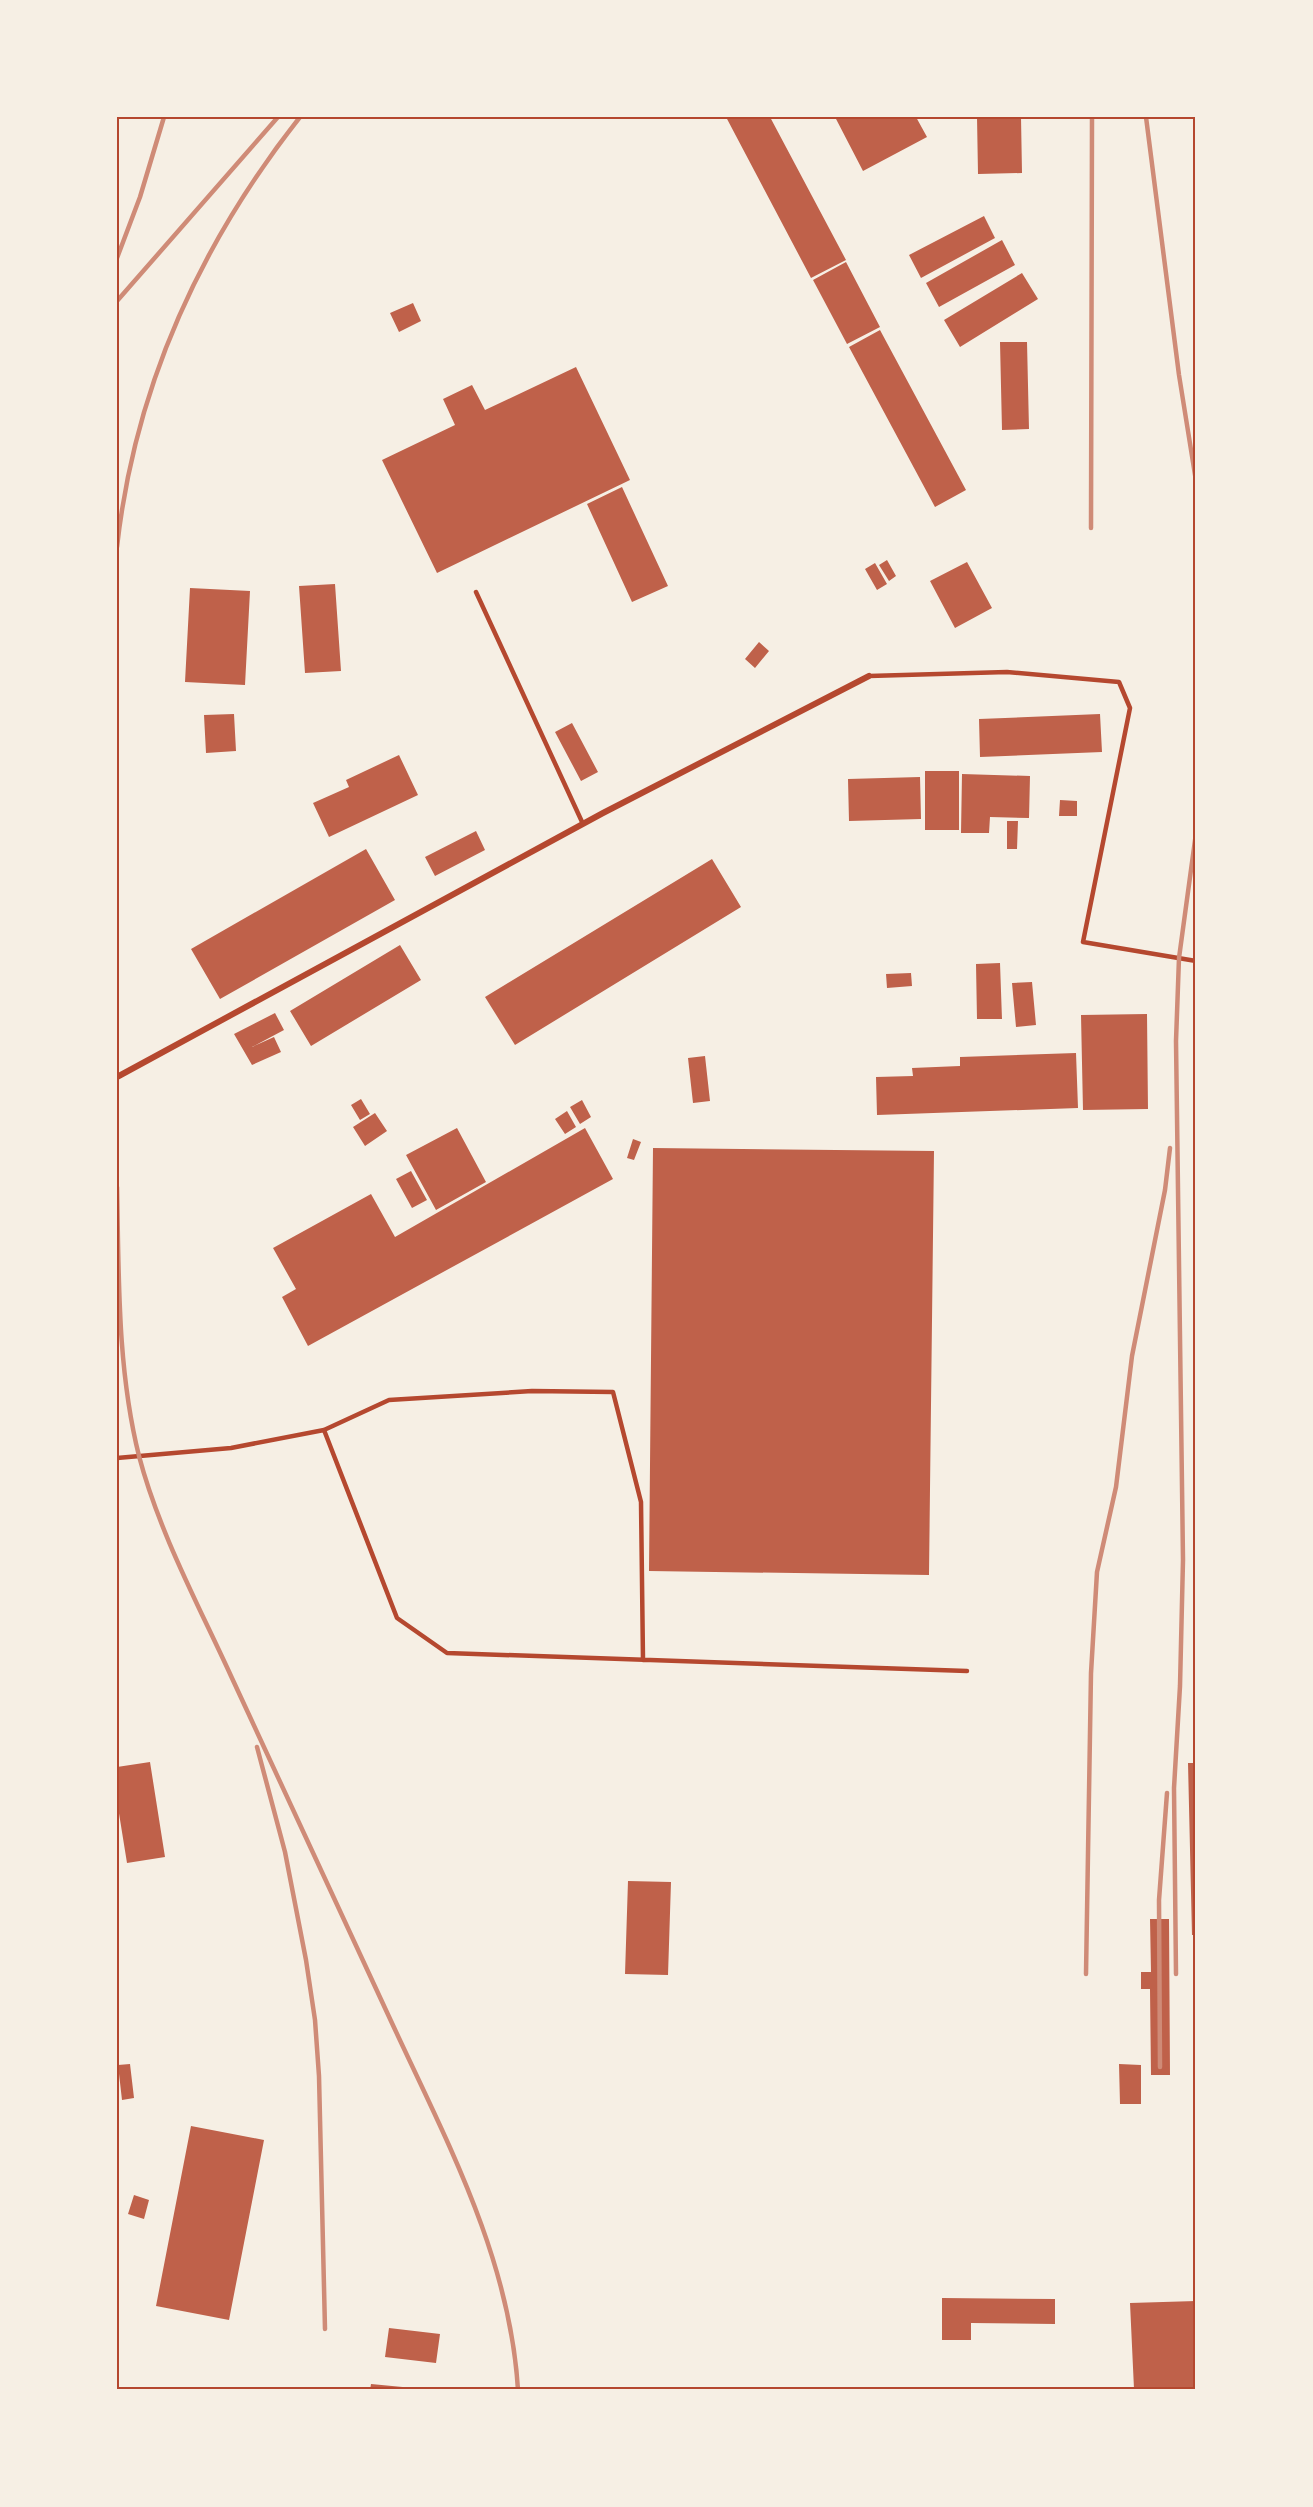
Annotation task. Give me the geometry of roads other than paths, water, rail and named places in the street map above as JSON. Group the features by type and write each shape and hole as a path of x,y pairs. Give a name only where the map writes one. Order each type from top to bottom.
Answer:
{"street":[{"path":"117,1077 583,824 869,676"}],"lane":[{"path":"476,592 583,824"},
{"path":"869,676 1007,672 1119,682 1130,708 1083,942 1196,960"},
{"path":"117,1458 231,1448 324,1430 389,1400 532,1391 613,1392 641,1502 643,1660"},
{"path":"324,1430 397,1618 447,1653 967,1671"}],"railway":[{"path":"117,258 140,197 164,117"},
{"path":"117,301 278,117"},
{"path":"117,547 126,487 139,429 156,373 178,319 203,266 232,215 264,165 300,117"},
{"path":"1091,528 1092,117"},
{"path":"1146,117 1179,375 1196,481"},
{"path":"1176,1974 1174,1788 1180,1686 1183,1560 1176,1041 1179,958 1196,833"},
{"path":"1086,1974 1091,1673 1097,1572 1116,1487 1132,1356 1165,1190 1170,1148"},
{"path":"117,1187 123,1356 132,1423 147,1484 180,1568 433,2110 472,2200 503,2293 513,2341 518,2390"},
{"path":"257,1747 285,1852 315,2020 319,2076 325,2329"},
{"path":"1160,2067 1159,1900 1167,1793"}]}
